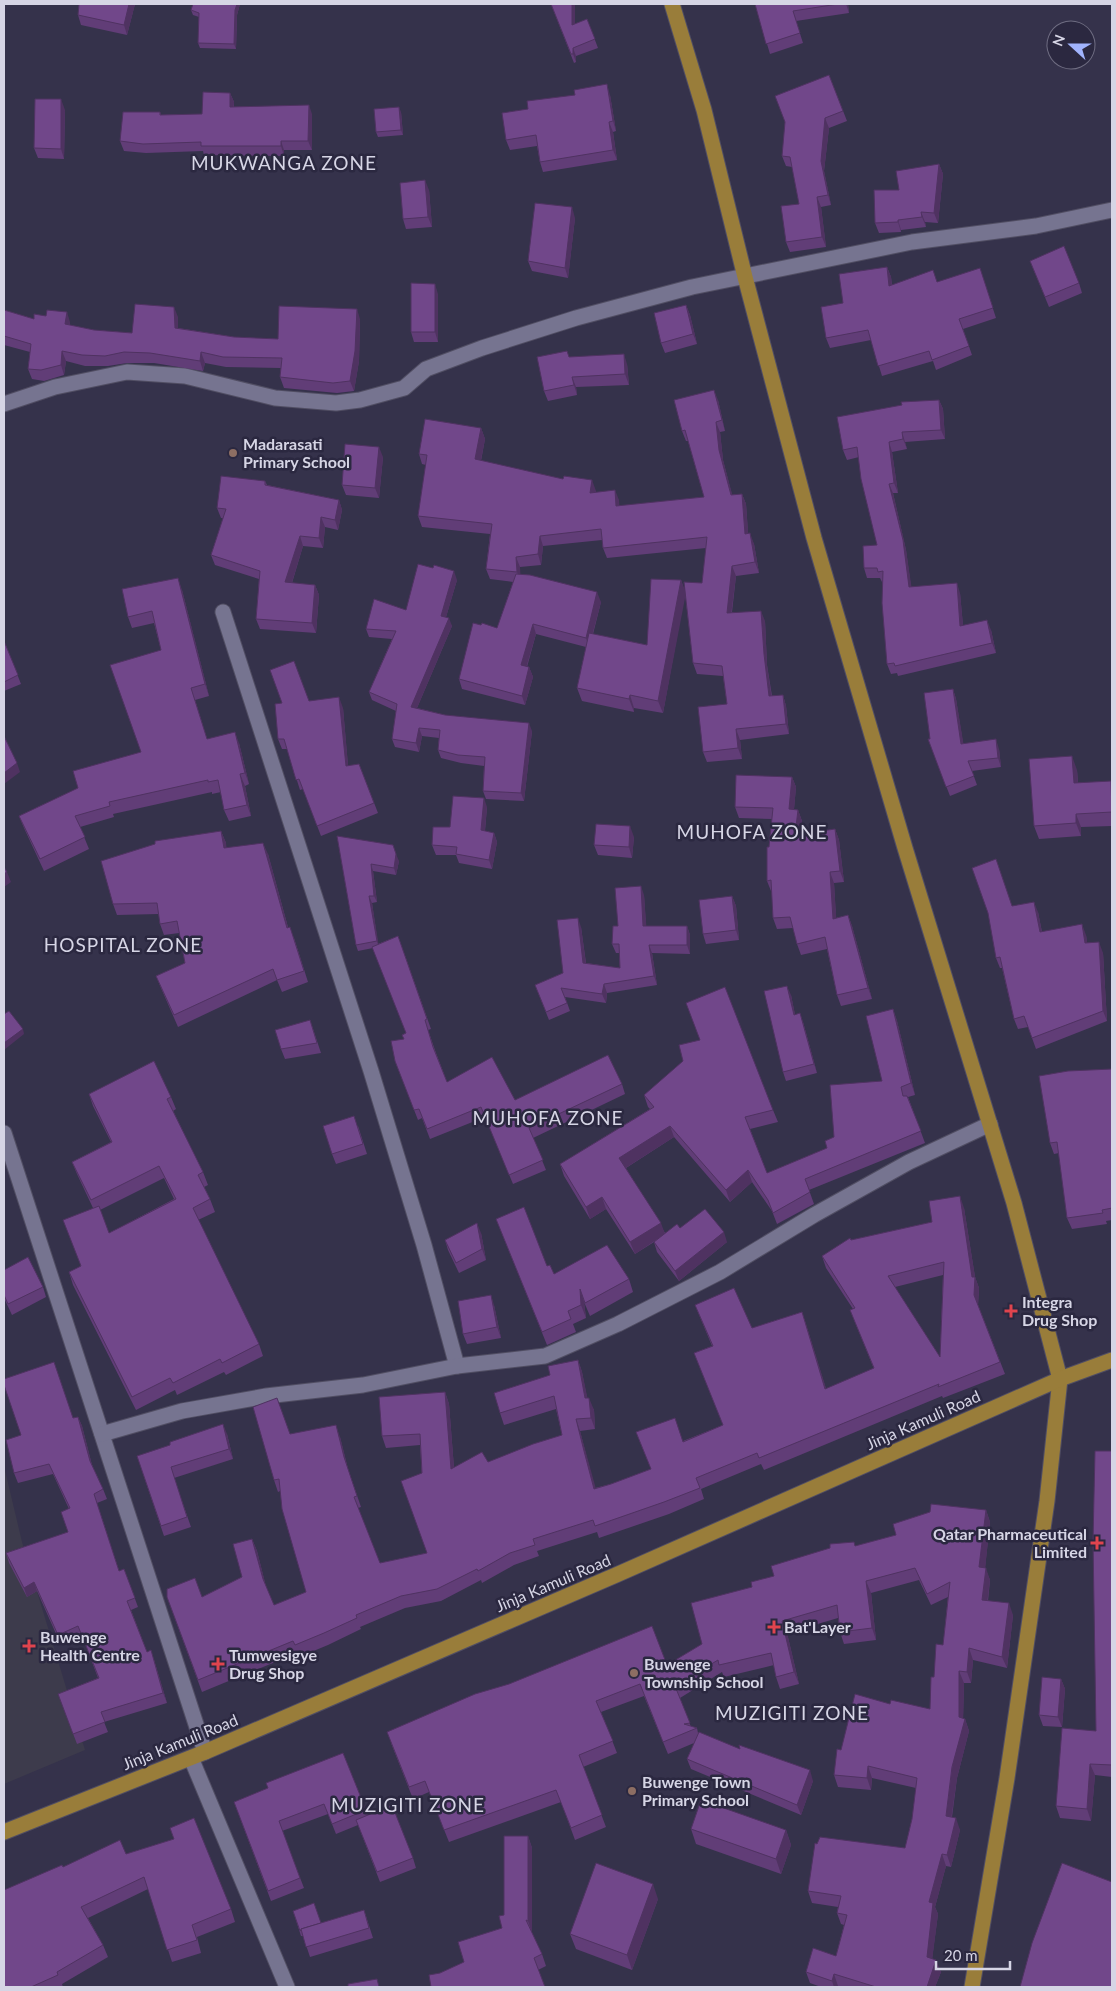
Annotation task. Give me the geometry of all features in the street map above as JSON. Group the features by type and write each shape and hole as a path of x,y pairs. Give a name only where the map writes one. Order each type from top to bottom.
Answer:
{"main road":[{"path":"672,4 704,110 745,277 814,538 905,848 1014,1203 1060,1379 1047,1502 1009,1768 972,1987"},
{"name":"Jinja Kamuli Road","path":"4,1832 198,1755 607,1579 1060,1379 1112,1360"}],"street":[{"path":"4,404 55,387 127,372 185,376 275,398 336,403 360,400 404,388 426,369 482,348 586,315 692,287 912,242 1036,226 1112,210"},
{"path":"223,612 374,1080 424,1245 457,1366"},
{"path":"102,1434 182,1411 266,1396 363,1385 457,1366 545,1356 582,1342 720,1272 814,1215 909,1162 990,1124"},
{"path":"4,1133 102,1434 198,1755 287,1987"}],"shaded area":[{"name":"Buwenge Health Centre","path":"4,1466 22,1542 85,1750 4,1784"}],"building":[{"path":"79,4 129,4 124,25 78,15"},
{"path":"193,4 237,4 235,10 234,44 198,43 199,13 191,10"},
{"path":"551,4 572,4 572,25 587,19 595,39 573,48 573,54 571,54"},
{"path":"755,4 838,4 793,11 800,33 766,44"},
{"path":"829,75 843,111 825,118 821,161 828,195 817,197 822,237 786,242 781,206 799,204 790,157 782,156 785,122 775,96"},
{"path":"607,84 613,121 609,122 613,150 540,162 536,135 506,140 502,113 528,109 527,101 575,95 574,90"},
{"path":"203,92 230,93 230,107 309,105 308,141 281,141 281,146 201,146 201,142 143,144 120,141 123,112 160,112 160,115 202,114"},
{"path":"35,99 61,99 61,149 34,148"},
{"path":"399,107 401,130 376,132 374,109"},
{"path":"939,164 934,213 921,212 922,217 898,220 898,222 875,223 874,190 899,190 896,171"},
{"path":"425,180 428,217 403,219 400,183"},
{"path":"535,203 572,207 565,268 528,261"},
{"path":"1064,246 1079,283 1045,297 1030,261"},
{"path":"887,267 889,286 933,270 937,282 980,268 993,308 959,319 969,346 932,360 929,351 878,366 868,330 826,338 821,307 843,303 839,274"},
{"path":"411,283 435,284 435,332 411,332"},
{"path":"135,304 174,307 175,328 234,337 278,339 279,306 357,309 355,351 350,381 333,383 280,377 282,358 223,357 201,352 200,361 150,353 124,352 105,356 82,355 62,351 61,365 41,370 28,369 31,344 4,336 4,310 34,319 34,314 46,316 47,310 67,312 65,324 94,330 132,333"},
{"path":"686,305 693,334 661,343 654,313"},
{"path":"567,351 569,357 624,354 625,374 572,377 574,385 544,391 537,357"},
{"path":"714,390 722,420 716,422 719,450 731,495 742,494 745,534 750,533 755,562 732,566 727,613 761,611 769,696 783,695 786,724 736,729 738,748 703,752 698,707 727,704 722,666 693,663 684,582 702,583 707,537 603,548 601,529 540,536 538,554 516,557 517,572 486,569 492,524 418,516 427,455 419,454 425,419 481,428 475,459 563,479 564,476 592,480 590,493 615,490 616,506 704,497 685,430 682,431 674,400"},
{"path":"939,400 941,430 902,432 903,439 889,442 894,483 889,484 903,540 909,587 957,583 960,626 987,620 992,643 895,666 894,663 887,664 882,603 883,571 878,572 877,568 864,568 863,546 877,545 861,479 857,447 843,450 837,417 902,405 901,402"},
{"path":"345,444 379,447 375,488 342,485"},
{"path":"221,476 265,481 265,485 339,500 335,520 321,517 319,538 300,536 285,582 315,585 312,623 256,619 260,571 211,555 226,509 217,508"},
{"path":"418,564 433,568 434,565 454,571 441,616 449,618 411,707 445,715 529,723 521,793 483,791 485,757 458,755 438,750 440,730 419,728 416,743 392,739 397,704 369,692 396,631 366,629 374,599 406,610"},
{"path":"516,574 530,575 597,592 586,638 533,624 521,665 529,667 522,696 459,679 473,623 481,625 482,623 497,628"},
{"path":"178,578 205,684 191,688 207,739 235,732 245,773 240,774 247,805 224,810 218,780 208,782 208,780 109,802 110,806 75,816 85,837 40,859 19,816 78,788 73,771 141,752 110,665 161,650 152,611 128,617 122,589"},
{"path":"651,579 681,580 658,701 630,695 629,699 577,688 589,633 647,645"},
{"path":"4,641 18,675 4,682"},
{"path":"294,661 309,701 339,697 346,766 359,764 374,803 317,826 299,779 296,780 284,739 278,739 275,704 282,703 270,670"},
{"path":"953,689 961,744 996,739 998,758 968,761 974,776 946,787 928,739 930,739 924,693"},
{"path":"4,736 17,763 4,773"},
{"path":"1072,756 1074,783 1111,781 1112,812 1076,814 1076,823 1034,826 1029,759"},
{"path":"736,775 792,777 789,809 798,810 795,835 835,829 840,871 830,872 833,919 848,915 868,988 837,995 825,937 797,944 790,917 773,918 771,880 767,881 767,847 769,847 773,808 735,807"},
{"path":"453,796 484,798 481,830 494,833 489,860 456,854 457,847 432,845 433,827 450,827"},
{"path":"596,824 630,826 629,847 594,845"},
{"path":"221,831 224,848 263,843 287,928 290,927 304,971 277,980 273,969 174,1015 156,976 185,963 177,921 160,924 157,903 113,904 101,861 155,844 155,841"},
{"path":"337,836 393,845 396,854 394,868 371,864 374,896 369,896 377,941 356,945"},
{"path":"996,859 1012,906 1034,902 1040,932 1082,924 1085,943 1099,942 1103,1011 1032,1038 1024,1016 1014,1019 1000,957 996,958 988,913 972,868"},
{"path":"641,886 643,926 687,926 687,945 649,945 654,976 604,984 602,994 561,988 567,1003 546,1012 535,985 563,973 557,920 578,918 583,963 620,968 619,944 612,944 613,926 618,926 615,888"},
{"path":"732,896 736,930 703,934 699,900"},
{"path":"398,936 427,1019 425,1020 433,1047 447,1082 492,1057 515,1100 608,1055 622,1084 529,1128 543,1160 509,1175 481,1107 427,1129 419,1109 414,1110 395,1061 391,1041 404,1039 402,1035 406,1033 372,947"},
{"path":"787,986 794,1015 800,1013 814,1064 783,1072 764,991"},
{"path":"725,987 773,1110 745,1117 767,1173 827,1148 825,1141 834,1137 830,1085 882,1081 866,1016 893,1009 911,1083 901,1087 903,1096 907,1096 921,1131 805,1179 810,1192 773,1213 768,1200 748,1170 726,1190 670,1126 619,1158 661,1223 630,1242 602,1197 586,1207 560,1164 654,1107 644,1095 683,1061 679,1045 700,1040 686,1003"},
{"path":"9,1011 23,1029 4,1043 4,1014"},
{"path":"310,1020 317,1043 281,1049 275,1030"},
{"path":"154,1061 171,1097 167,1099 203,1172 198,1175 210,1199 193,1208 259,1344 222,1363 220,1359 173,1383 170,1378 132,1397 69,1272 81,1266 63,1220 99,1206 109,1233 176,1199 159,1166 91,1200 72,1162 112,1142 89,1094"},
{"path":"1112,1069 1112,1208 1102,1210 1103,1213 1067,1218 1057,1142 1050,1143 1039,1076 1068,1071"},
{"path":"354,1116 363,1144 332,1154 323,1126"},
{"path":"960,1196 972,1277 975,1277 974,1295 1000,1362 938,1387 939,1384 759,1458 757,1453 696,1478 700,1488 664,1502 595,1526 593,1520 533,1539 535,1545 510,1553 478,1571 477,1569 437,1589 401,1596 356,1615 357,1618 295,1645 293,1641 198,1680 167,1597 167,1589 195,1578 202,1597 242,1577 233,1544 252,1539 263,1579 274,1605 306,1592 282,1509 279,1479 274,1480 253,1407 277,1398 290,1434 336,1425 357,1496 354,1497 380,1563 427,1553 401,1481 422,1473 420,1434 382,1436 379,1397 445,1392 451,1469 482,1452 488,1462 562,1435 554,1396 500,1413 494,1393 550,1375 548,1366 578,1360 585,1398 589,1398 591,1418 576,1419 594,1489 611,1484 651,1469 636,1432 675,1418 683,1442 723,1425 694,1353 713,1346 695,1305 734,1288 752,1328 802,1312 825,1389 874,1368 850,1310 855,1308 822,1256 850,1238 851,1240 932,1222 929,1201","holes":["944,1262 940,1357 888,1276"]},
{"path":"524,1207 547,1266 550,1265 554,1274 607,1245 629,1279 585,1303 580,1289 581,1305 568,1311 571,1319 542,1332 496,1219"},
{"path":"705,1209 724,1232 675,1271 654,1242 677,1224 680,1228"},
{"path":"477,1223 482,1249 456,1263 445,1240"},
{"path":"28,1257 43,1287 8,1304 4,1295 4,1270"},
{"path":"491,1295 497,1327 463,1334 458,1301"},
{"path":"54,1362 73,1418 78,1417 90,1461 103,1489 94,1494 119,1571 124,1569 135,1598 127,1601 147,1652 151,1650 163,1693 101,1712 105,1722 73,1734 58,1694 99,1678 78,1626 58,1635 34,1582 24,1588 6,1553 68,1532 61,1512 70,1508 49,1464 14,1473 6,1440 21,1435 4,1385 4,1379"},
{"path":"223,1424 229,1449 171,1467 187,1517 161,1526 137,1456 170,1445 170,1442"},
{"path":"1095,1451 1112,1451 1112,1765 1090,1764 1087,1809 1056,1806 1062,1728 1096,1731 1093,1541"},
{"path":"931,1504 986,1510 979,1567 986,1568 982,1600 1009,1603 1002,1657 969,1648 967,1672 959,1671 959,1717 965,1719 952,1767 946,1816 956,1818 947,1855 942,1854 929,1902 933,1903 927,1957 936,1960 927,1987 876,1987 834,1974 832,1981 806,1972 813,1948 836,1956 847,1915 837,1913 841,1896 808,1891 815,1843 817,1844 820,1837 905,1848 912,1819 917,1778 868,1766 867,1778 834,1775 837,1749 841,1750 855,1694 890,1704 891,1700 930,1709 931,1677 934,1677 936,1644 943,1645 950,1582 927,1594 915,1568 866,1581 872,1628 840,1632 837,1605 782,1621 794,1672 776,1677 771,1653 719,1665 718,1660 675,1686 690,1723 684,1724 697,1728 663,1742 640,1684 596,1701 613,1741 579,1755 602,1815 571,1828 556,1790 444,1830 425,1781 409,1787 387,1732 475,1694 509,1684 652,1626 667,1665 702,1644 691,1603 752,1587 751,1582 774,1576 771,1566 830,1548 830,1544 854,1542 855,1546 896,1535 893,1524 930,1512"},
{"path":"1042,1677 1061,1679 1058,1717 1039,1715"},
{"path":"699,1732 740,1749 739,1745 810,1770 797,1805 687,1759"},
{"path":"343,1753 366,1810 332,1824 324,1804 279,1821 300,1878 268,1891 234,1802 268,1788 266,1783"},
{"path":"701,1800 786,1830 776,1859 691,1829"},
{"path":"392,1805 413,1858 377,1872 356,1820"},
{"path":"194,1818 231,1909 192,1925 197,1940 167,1950 144,1877 81,1907 103,1945 57,1972 58,1975 31,1987 4,1987 4,1890 62,1865 63,1867 120,1840 126,1854 174,1839 170,1828"},
{"path":"504,1836 528,1836 528,1921 526,1920 542,1954 534,1958 545,1987 431,1987 429,1975 440,1973 464,1962 458,1942 502,1928 499,1916 504,1915"},
{"path":"596,1863 653,1884 627,1955 570,1934"},
{"path":"1062,1863 1112,1882 1112,1987 1020,1987 1032,1943"},
{"path":"314,1903 321,1923 301,1929 300,1931 293,1911"},
{"path":"364,1910 369,1928 306,1947 301,1929"},
{"path":"377,1979 379,1987 348,1987 348,1984"}],"place":[{"name":"Madarasati Primary School","path":"233,453"},
{"name":"Integra Drug Shop","path":"1011,1311"},
{"name":"Qatar Pharmaceutical Limited","path":"1097,1543"},
{"name":"Bat'Layer","path":"774,1627"},
{"name":"Buwenge Health Centre","path":"29,1646"},
{"name":"Tumwesigye Drug Shop","path":"218,1664"},
{"name":"Buwenge Township School","path":"634,1673"},
{"name":"Buwenge Town Primary School","path":"632,1791"}],"district":[{"name":"MUKWANGA ZONE","path":"284,163"},
{"name":"MUHOFA ZONE","path":"752,832"},
{"name":"HOSPITAL ZONE","path":"123,945"},
{"name":"MUHOFA ZONE","path":"548,1118"},
{"name":"MUZIGITI ZONE","path":"792,1713"},
{"name":"MUZIGITI ZONE","path":"408,1805"}]}
